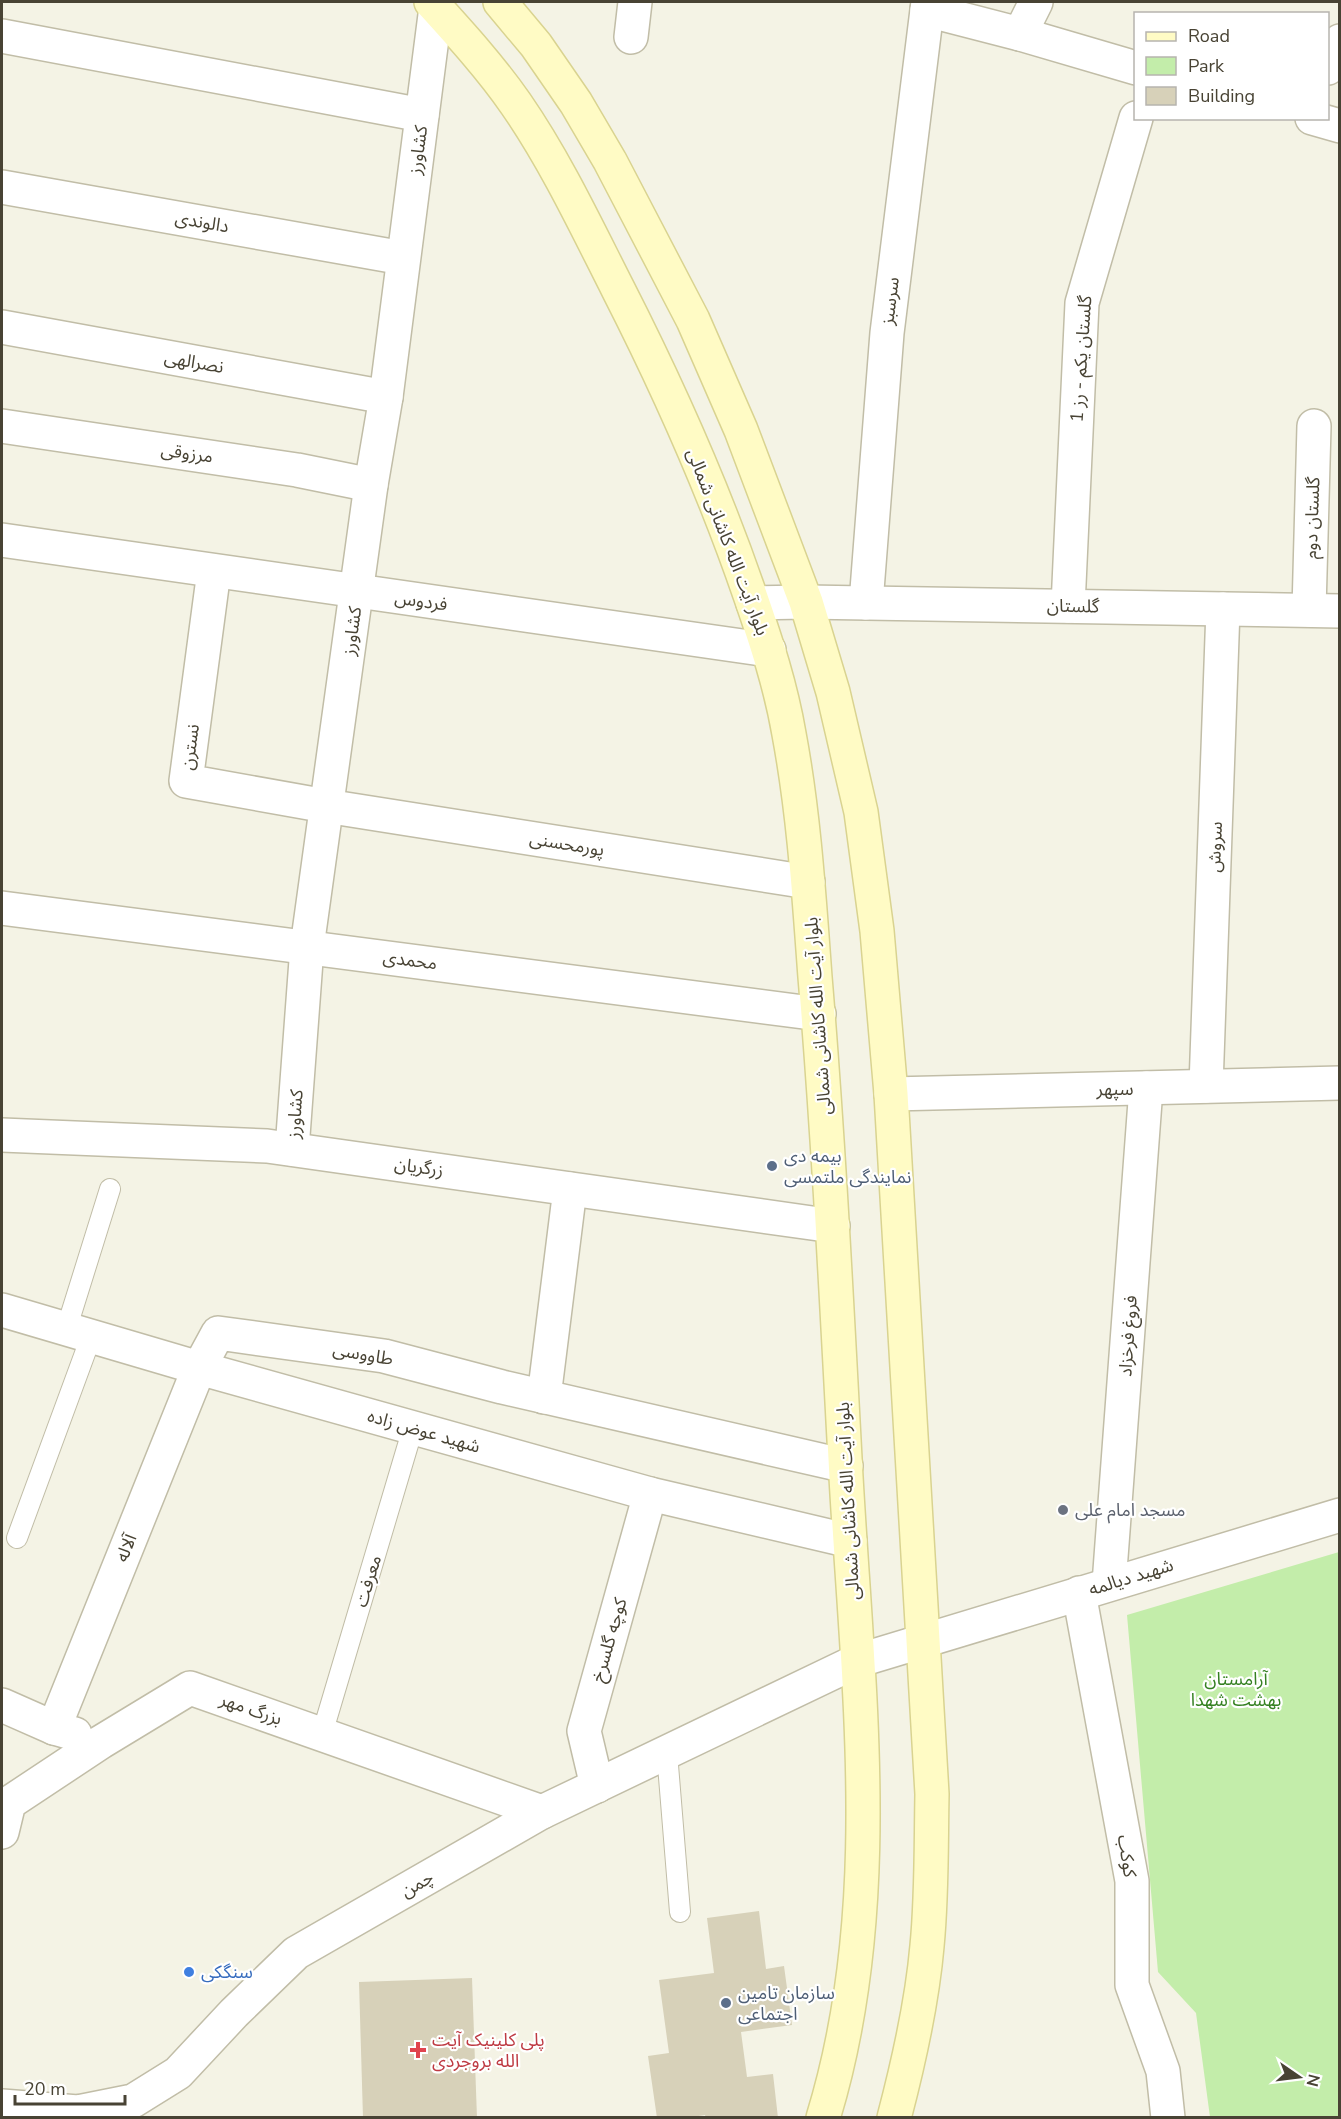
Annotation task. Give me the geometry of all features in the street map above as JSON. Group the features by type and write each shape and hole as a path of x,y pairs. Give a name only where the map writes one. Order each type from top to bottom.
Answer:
{"main road":[{"path":"500,2 536,45 576,103 610,161 693,320 741,430 806,602 833,692 861,812 877,931 891,1094 932,1794 931,1897 927,1948 908,2064 894,2118"},
{"name":"بلوار آیت الله کاشانی شمالی","path":"434,4 479,56 515,103 555,165 659,371 727,529 769,650 789,731 800,807 819,1014 833,1226 864,1808 861,1905 853,1981 842,2044 823,2118"}],"street":[{"path":"631,37 635,2"},
{"path":"1020,34 1036,2"},
{"name":"کشاورز","path":"292,1149 307,947 371,485 386,397 434,4"},
{"path":"927,6 1134,67"},
{"name":"سرسبز","path":"866,603 886,333 927,6"},
{"name":"کشاورز","path":"2,36 422,115"},
{"path":"1329,66 1340,41"},
{"name":"گلستان یکم - رز 1","path":"1068,606 1082,303 1135,120"},
{"path":"1319,120 1340,126"},
{"name":"دالوندی","path":"2,187 403,258"},
{"name":"نصرالهی","path":"2,327 386,397"},
{"name":"مرزوقی","path":"2,426 297,470 371,485"},
{"name":"گلستان دوم","path":"1314,426 1324,610"},
{"name":"فردوس","path":"2,540 769,650"},
{"name":"نسترن","path":"214,571 186,781 326,806"},
{"name":"گلستان","path":"753,603 1324,610"},
{"name":"سروش","path":"1206,1086 1223,609"},
{"name":"پورمحسنی","path":"326,806 807,882"},
{"name":"محمدی","path":"2,908 819,1014"},
{"name":"سپهر","path":"891,1094 1340,1083"},
{"name":"فروغ فرخزاد","path":"1094,1588 1146,1088"},
{"name":"زرگریان","path":"2,1135 267,1146 833,1226"},
{"path":"544,1397 570,1189"},
{"name":"شهید عوض زاده","path":"2,1310 78,1334 650,1494 850,1541"},
{"name":"طاووسی","path":"199,1368 218,1333 384,1356 544,1397 846,1466"},
{"name":"آلاله","path":"54,1728 199,1368"},
{"name":"کوچه گلسرخ","path":"597,1786 584,1731 650,1494"},
{"name":"شهید دیالمه","path":"857,1661 1340,1515"},
{"name":"کوکب","path":"1094,1588 1132,1881 1132,1985 1163,2071 1168,2118"},
{"name":"چمن","path":"2,2106 78,2112 134,2102 178,2073 234,2013 296,1953 542,1812 857,1661"},
{"name":"بزرگ مهر","path":"2,1832 9,1803 101,1742 190,1688 542,1812"},
{"path":"2,1705 54,1728 101,1742"}],"lane":[{"path":"17,1538 78,1334 110,1190"},
{"name":"معرفت","path":"322,1734 413,1428"},
{"path":"667,1753 680,1912"}],"green space":[{"name":"آرامستان بهشت شهدا","path":"1339,1552 1339,2117 1210,2117 1196,2013 1158,1972 1127,1615"}],"building":[{"name":"سازمان تامین اجتماعی","path":"759,1911 766,1969 784,1966 792,2025 741,2032 747,2077 773,2074 778,2118 706,2118 705,2115 686,2118 657,2118 648,2056 669,2053 659,1980 714,1973 707,1918"},
{"name":"پلی کلینیک آیت الله بروجردی","path":"472,1978 477,2118 363,2118 359,1982"}],"place":[{"name":"بیمه دی نمایندگی ملتمسی","path":"772,1166"},
{"name":"مسجد امام علی","path":"1063,1510"},
{"name":"سنگکی","path":"189,1972"},
{"name":"سازمان تامین اجتماعی","path":"726,2003"},
{"name":"پلی کلینیک آیت الله بروجردی","path":"418,2050"}]}
